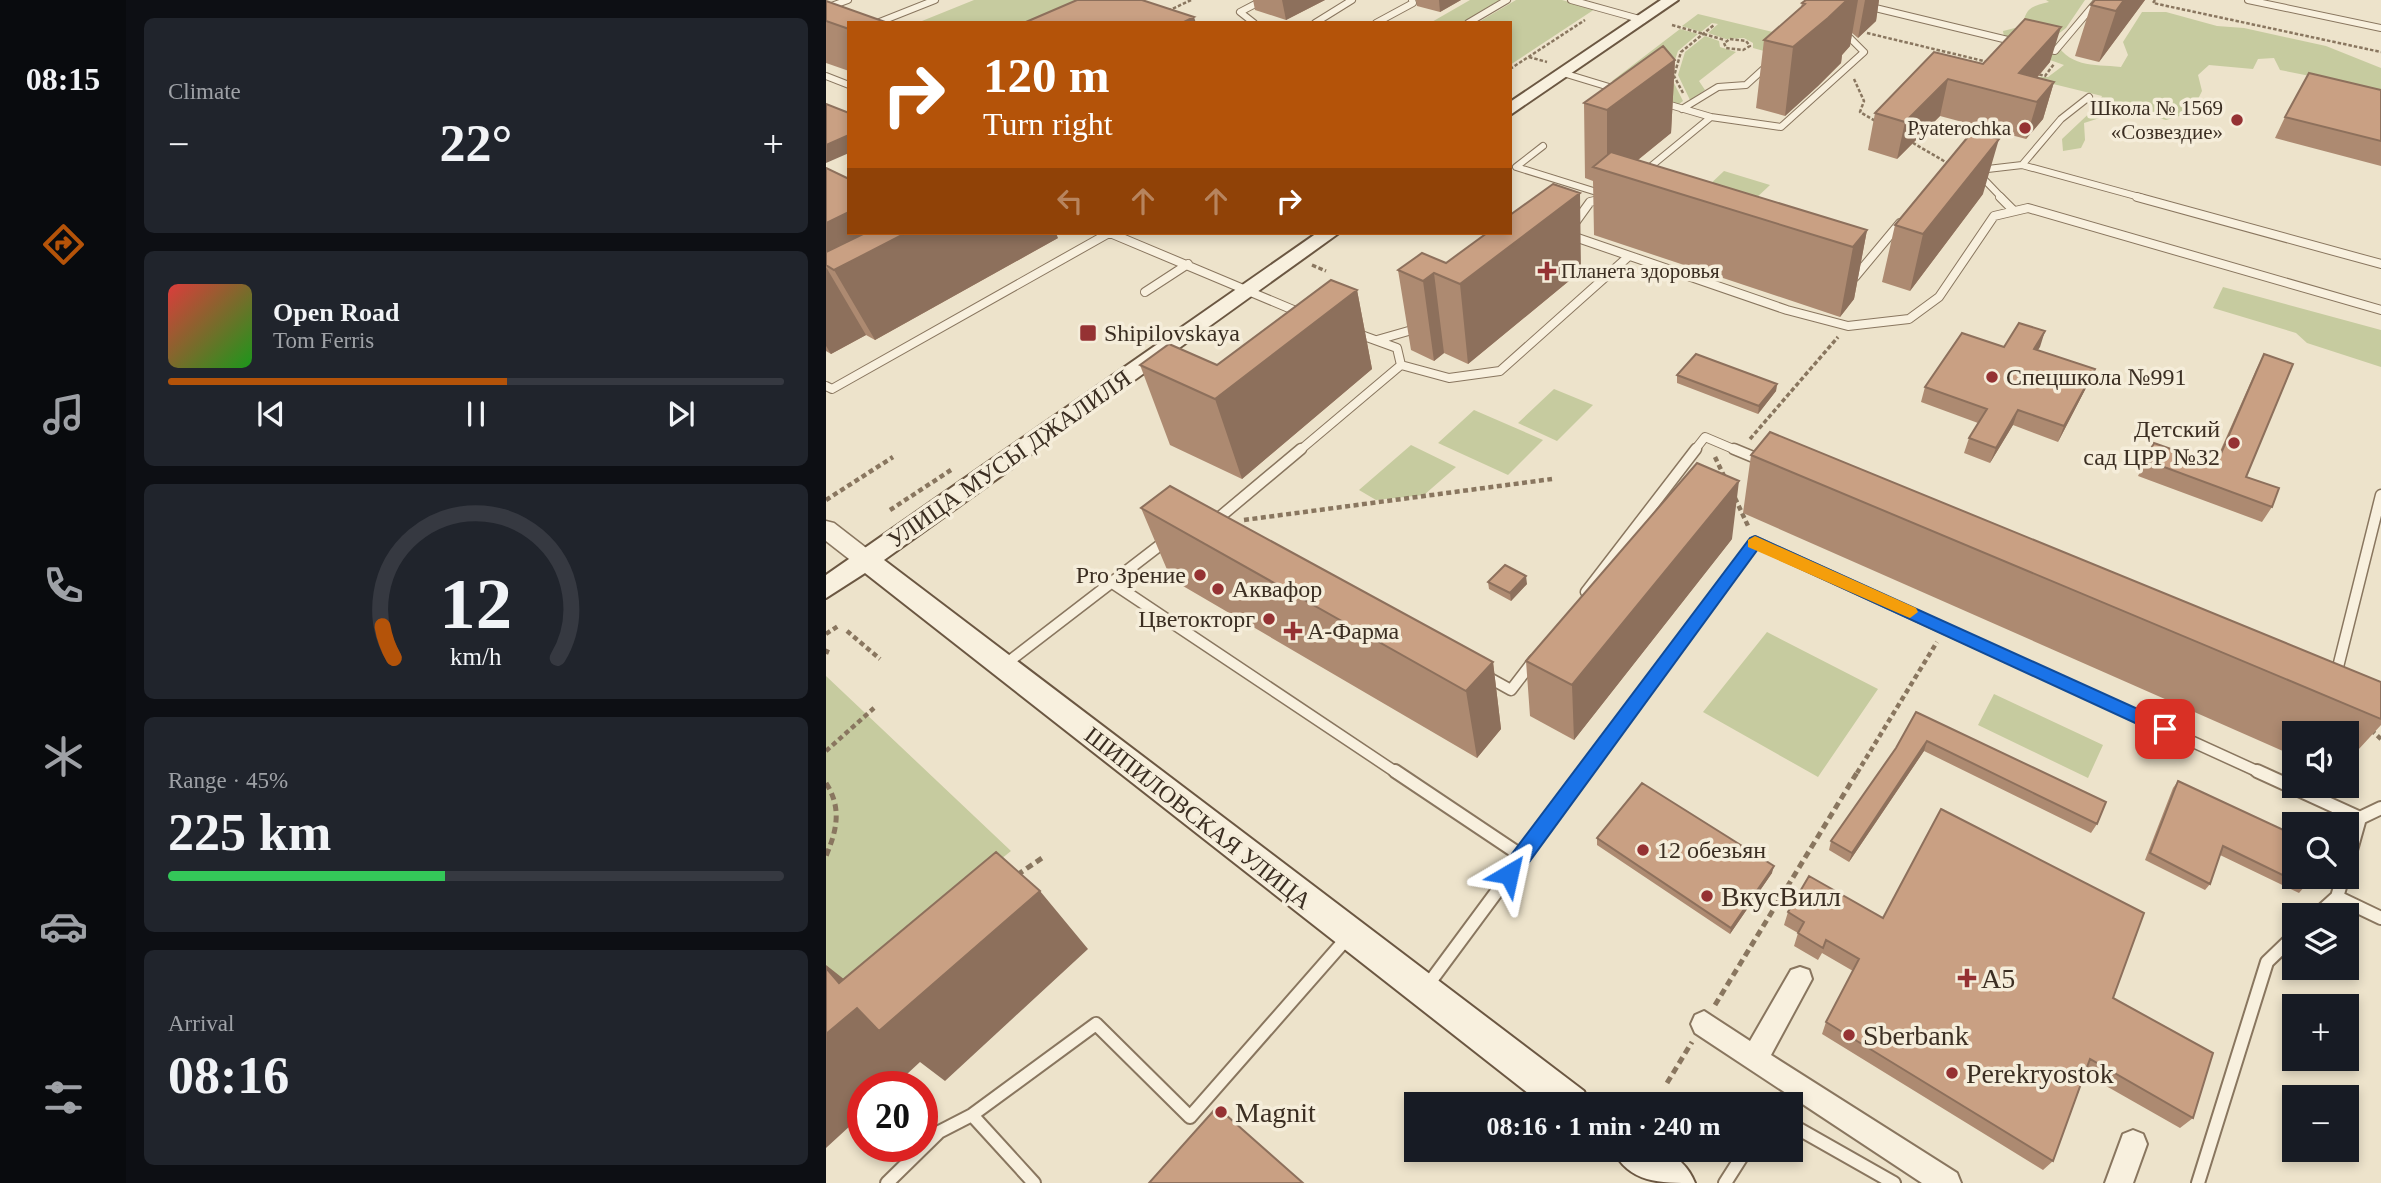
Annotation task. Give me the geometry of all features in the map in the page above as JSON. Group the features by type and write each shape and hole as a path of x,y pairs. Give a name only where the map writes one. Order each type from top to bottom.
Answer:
{"main road":[{"path":"1512,109 1671,0"},
{"name":"УЛИЦА МУСЫ ДЖАЛИЛЯ","path":"826,587 1326,235"},
{"name":"ШИПИЛОВСКАЯ УЛИЦА","path":"866,560 1422,992 1556,1092"},
{"path":"1648,1162 1676,1183"}],"street":[{"name":"ШИПИЛОВСКАЯ УЛИЦА","path":"826,529 866,560"},
{"path":"1754,1059 1800,979"},
{"path":"1704,1024 1947,1183"},
{"path":"2119,1183 2133,1144"}],"lane":[{"path":"826,8 848,0"},
{"path":"882,21 935,0"},
{"path":"1251,21 1240,12 1263,0"},
{"path":"1318,21 1353,0"},
{"path":"1380,21 1413,4 1412,0"},
{"path":"1471,21 1507,0"},
{"path":"1571,0 1643,20"},
{"path":"1853,3 2055,51 2098,0"},
{"path":"2248,0 2381,28"},
{"path":"1656,101 1711,117 1781,127 1864,52 1849,37"},
{"path":"1682,109 1718,87 1746,85 1774,60"},
{"path":"1563,73 1630,93"},
{"path":"826,76 847,84"},
{"path":"2022,165 2061,119 2089,97"},
{"path":"1635,179 1711,117"},
{"path":"1543,146 1516,167 1614,197 1590,202 1567,234 1556,243"},
{"path":"1963,172 2022,165 2381,264"},
{"path":"1976,170 2014,211"},
{"path":"1553,233 1567,234 1787,310 1848,326 1909,319 1939,297 1994,216 2028,208 2381,310"},
{"path":"1842,273 1855,277 1905,217"},
{"path":"826,386 832,389 1105,235"},
{"path":"1114,235 1316,318"},
{"path":"1401,365 1449,378 1500,371 1629,256"},
{"path":"1145,292 1188,264"},
{"path":"1340,327 1397,348 1401,365"},
{"path":"1377,340 1424,327"},
{"path":"1223,531 1211,524 1401,365"},
{"path":"1578,602 1705,437 1778,467"},
{"path":"2334,682 2381,495"},
{"path":"1003,667 1164,540 1176,536"},
{"path":"1422,992 1755,541 2360,818"},
{"path":"1111,582 1522,856"},
{"path":"1475,670 1511,690 1545,646"},
{"path":"2359,822 2360,818 2381,808"},
{"path":"2330,903 2337,897 2339,889"},
{"path":"2337,897 2381,918"},
{"path":"887,1183 939,1132 972,1115 1096,1024 1191,1117 1349,935"},
{"path":"2198,1183 2267,962 2282,948"},
{"path":"972,1115 1034,1183"},
{"path":"1803,1131 1894,1183"},
{"path":"1725,1183 1738,1162"}],"path":[{"path":"1177,15 1167,12 1191,0"},
{"path":"2155,0 2153,3 2381,52"},
{"path":"1512,68 1602,9"},
{"path":"1672,24 1726,40 1742,39 1749,46 1743,50 1731,49 1724,45 1726,40"},
{"path":"1689,105 1674,76 1681,52 1714,25"},
{"path":"1849,66 1864,101 1860,112 1883,125"},
{"path":"1906,138 1963,172"},
{"path":"1317,261 1312,265 1326,271"},
{"path":"1739,451 1848,326"},
{"path":"1705,437 1727,484"},
{"path":"826,500 893,457"},
{"path":"1211,524 1552,479"},
{"path":"1733,495 1755,541"},
{"path":"826,634 838,626"},
{"path":"1667,1083 1945,628"},
{"path":"846,631 880,659"},
{"path":"826,751 874,708"},
{"path":"2361,722 2381,739"},
{"path":"826,783 838,809 837,824 826,856"},
{"path":"1006,882 1045,856"}],"green space":[{"path":"974,0 1078,0 1030,21 922,21"},
{"path":"1470,0 1500,0 1464,21 1433,21"},
{"path":"1516,0 1562,0 1595,9 1512,64 1512,21 1480,21"},
{"path":"2046,0 2085,0 2066,28 2053,38 2066,55 2082,63 2121,67 2128,55 2123,42 2142,12 2166,12 2217,26 2244,28 2326,46 2381,68 2381,90 2280,70 2274,58 2258,59 2253,69 2209,65 2198,75 2202,91 2196,103 2186,106 2183,115 2166,120 2128,109 2084,123 2085,140 2081,148 2063,151 2062,139 2098,105 2102,96 2033,79 2048,77 2064,65 2005,43 2003,31 2023,26 2028,12 2049,2"},
{"path":"1698,14 1785,35 1764,51 1753,48 1753,43 1744,38 1726,39 1708,33 1718,24 1712,23 1701,32 1682,26"},
{"path":"1680,29 1698,34 1678,51 1670,75 1683,101 1678,105 1612,81"},
{"path":"1705,36 1719,41 1720,47 1736,52 1699,81 1705,90 1690,100 1678,75 1685,52"},
{"path":"1724,171 1770,185 1753,201 1707,187"},
{"path":"2223,287 2381,330 2381,367 2307,343 2296,333 2213,308"},
{"path":"1554,389 1593,405 1557,441 1518,423"},
{"path":"1474,410 1543,440 1508,475 1438,443"},
{"path":"1411,445 1456,467 1424,495 1376,500 1359,490"},
{"path":"1767,632 1878,689 1818,777 1703,712"},
{"path":"826,676 1011,851 826,1000"},
{"path":"1994,694 2103,745 2088,778 1978,725"}],"building":[{"path":"1077,0 1142,0 1194,17 1186,21 1028,21"},
{"path":"1806,0 1847,0 1793,47 1764,40 1805,4 1802,3"},
{"path":"2095,0 2124,0 2116,11 2091,5"},
{"path":"826,1 882,21 847,21 847,28 826,21"},
{"path":"2025,19 2061,27 2019,73 2054,82 2037,102 1948,79 1905,122 1875,113 1934,52 1983,64"},
{"path":"1663,46 1675,60 1607,110 1584,103"},
{"path":"2309,73 2381,90 2381,141 2285,117"},
{"path":"826,104 847,112 847,136 826,145"},
{"path":"1972,132 1999,139 1923,234 1895,225"},
{"path":"1611,152 1867,230 1853,247 1593,167"},
{"path":"826,168 847,178 847,213 826,223"},
{"path":"1553,184 1580,193 1460,284 1434,273 1423,281 1398,270 1422,253 1446,263 1484,235 1512,235 1512,214"},
{"path":"861,235 902,235 834,270 826,265 826,252"},
{"path":"1331,280 1357,290 1215,399 1140,365 1169,344 1217,365"},
{"path":"2019,323 2045,331 2034,349 2095,369 2064,426 2018,410 1996,448 1969,438 1987,409 1925,387 1962,333 2004,347"},
{"path":"1696,354 1777,384 1759,406 1677,375"},
{"path":"2264,354 2293,364 2246,477 2279,488 2272,507 2145,460 2154,443 2216,465"},
{"path":"1770,432 2381,682 2381,719 1751,455"},
{"path":"1697,463 1739,481 1572,685 1526,661"},
{"path":"1170,486 1493,662 1466,691 1141,508"},
{"path":"1505,565 1526,576 1510,593 1488,582"},
{"path":"1916,712 2106,802 2097,824 1927,741 1852,853 1831,841 1896,748"},
{"path":"2178,781 2282,829 2282,875 2223,846 2210,884 2150,853"},
{"path":"1642,783 1774,866 1731,928 1597,838"},
{"path":"1941,809 2144,913 2113,998 2213,1053 2193,1118 2090,1059 2053,1161 1826,1022 1859,959 1826,940 1823,948 1798,933 1804,922 1788,912 1809,876 1883,918"},
{"path":"996,852 1040,891 879,1031 857,1008 826,1034 826,968 839,983"},
{"path":"1217,1107 1303,1183 1149,1183"}],"slow traffic":[{"path":"1754,543 1755,541 1910,612"}],"place":[{"name":"Школа № 1569 «Созвездие»","path":"2237,120"},
{"name":"Pyaterochka","path":"2025,128"},
{"name":"Планета здоровья","path":"1547,271"},
{"name":"Shipilovskaya","path":"1088,333"},
{"name":"Спецшкола №991","path":"1992,377"},
{"name":"Детский сад ЦРР №32","path":"2234,443"},
{"name":"Pro Зрение","path":"1200,575"},
{"name":"Аквафор","path":"1218,589"},
{"name":"Цветокторг","path":"1269,619"},
{"name":"А-Фарма","path":"1293,631"},
{"name":"12 обезьян","path":"1643,850"},
{"name":"ВкусВилл","path":"1707,896"},
{"name":"А5","path":"1967,978"},
{"name":"Sberbank","path":"1849,1035"},
{"name":"Perekryostok","path":"1952,1073"},
{"name":"Magnit","path":"1221,1112"}],"route":[{"path":"1509,874 1755,541 2165,729"}]}
